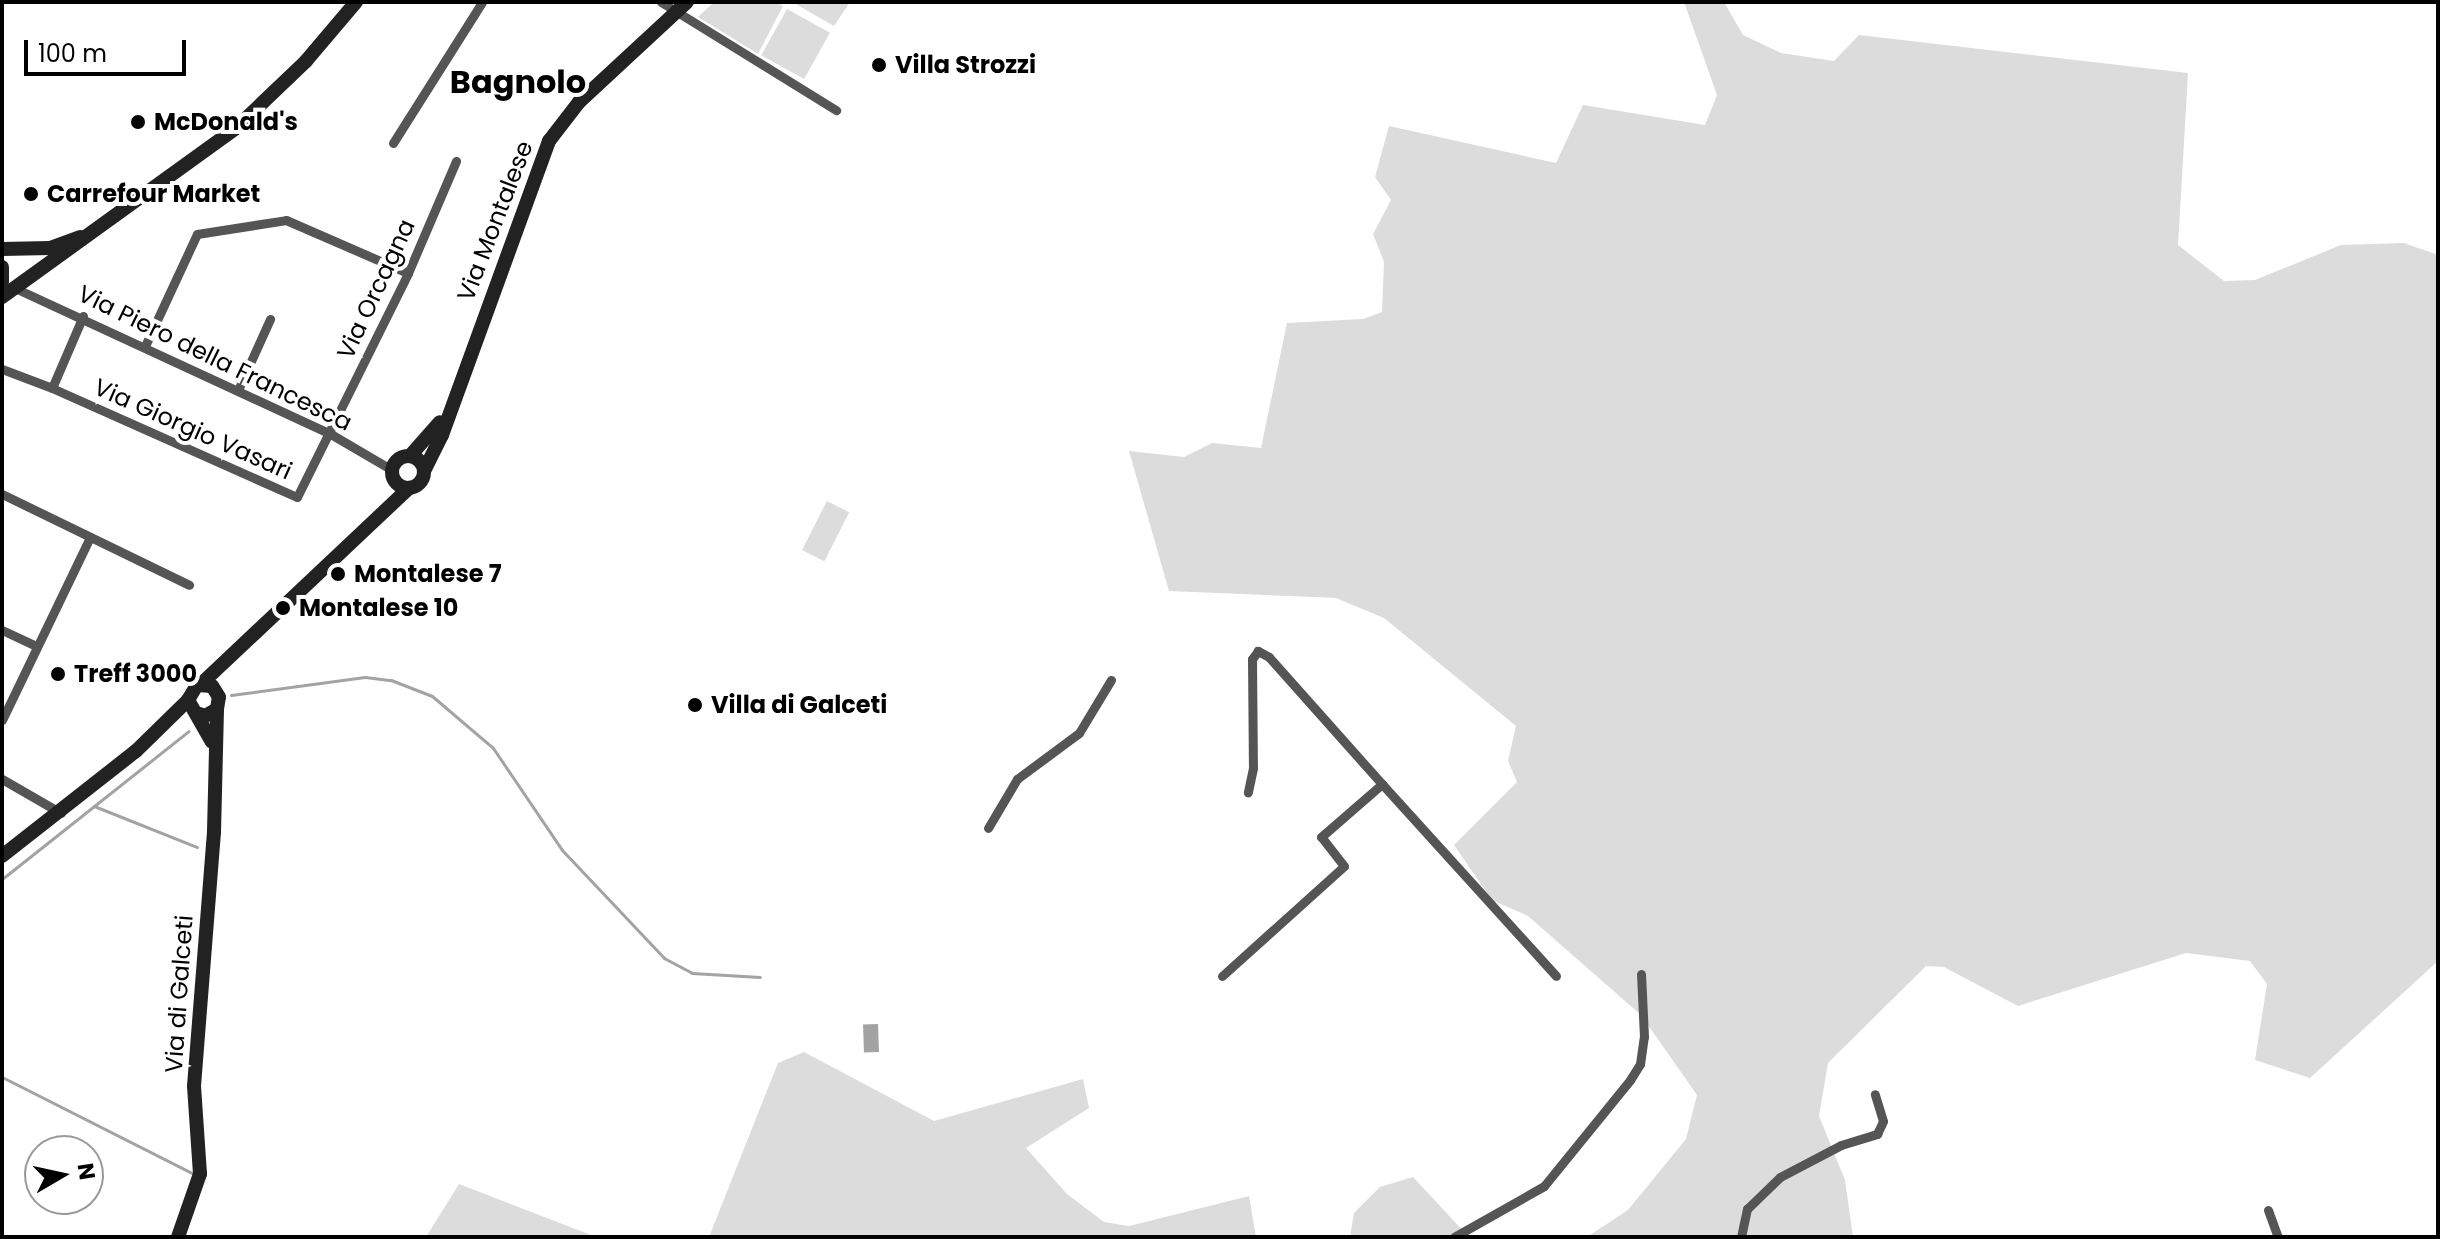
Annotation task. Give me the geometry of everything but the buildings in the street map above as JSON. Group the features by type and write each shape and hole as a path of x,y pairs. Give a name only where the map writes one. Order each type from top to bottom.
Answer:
{"street":[{"path":"2,297 236,128 306,61 356,2"},
{"path":"393,143 482,2"},
{"path":"661,2 681,7 836,110"},
{"name":"Via Montalese","path":"193,709 201,684 386,513 409,488 419,485 442,435 447,412 549,141 579,102 681,7"},
{"name":"Via Orcagna","path":"329,433 408,273 456,161"},
{"path":"145,346 197,234 286,220 408,273"},
{"path":"2,249 50,248 99,229"},
{"path":"2,267 2,282"},
{"name":"Via Piero della Francesca","path":"17,289 83,316 329,433 393,475"},
{"path":"52,388 83,316"},
{"path":"238,390 270,319"},
{"name":"Via Giorgio Vasari","path":"2,369 52,388 297,497 329,433"},
{"name":"Via Montalese","path":"393,475 396,461 410,456 432,436 447,412"},
{"path":"410,456 424,471"},
{"path":"386,513 393,475 409,488"},
{"path":"2,494 189,585"},
{"path":"2,720 90,537"},
{"path":"2,630 36,646"},
{"path":"1248,792 1253,768 1252,659 1258,651 1269,657 1556,976"},
{"path":"2,856 61,813 169,717 193,709 205,716 218,703 229,660"},
{"path":"988,828 1017,779 1079,733 1111,680"},
{"path":"201,684 212,686 218,703"},
{"name":"Via di Galceti","path":"178,1237 200,1174 194,1086 214,832 214,750 218,703"},
{"name":"Via di Galceti","path":"193,709 208,728 214,750"},
{"path":"2,779 61,813"},
{"path":"1222,976 1344,866 1321,837 1382,784"},
{"path":"1454,1237 1544,1186 1630,1080 1640,1064 1644,1037 1641,974"},
{"path":"1741,1237 1747,1209 1780,1177 1841,1145 1877,1134 1883,1121 1875,1094"},
{"path":"2268,1210 2278,1237"}],"shaded area":[{"path":"714,2 775,2 783,6 758,54 698,17"},
{"path":"792,2 850,2 834,26"},
{"path":"1684,2 1724,2 1743,35 1781,53 1834,61 1859,35 2188,73 2178,245 2224,281 2255,280 2341,245 2404,243 2438,255 2438,961 2310,1078 2255,1060 2267,984 2250,961 2186,953 2018,1006 1944,967 1926,966 1828,1063 1819,1116 1845,1180 1853,1237 1587,1237 1628,1210 1686,1139 1697,1095 1641,1015 1528,916 1492,900 1454,845 1517,782 1508,761 1516,726 1384,618 1336,598 1169,591 1129,451 1184,457 1212,443 1261,448 1287,323 1363,319 1382,312 1384,262 1373,234 1391,200 1375,177 1389,126 1556,163 1583,105 1705,125 1717,95"},
{"path":"787,9 830,33 804,79 761,55"},
{"path":"827,501 849,512 824,561 802,550"},
{"path":"878,1024 879,1052 864,1053 863,1025"},
{"path":"804,1052 934,1121 1083,1079 1089,1108 1026,1148 1067,1194 1104,1222 1129,1226 1249,1196 1256,1237 709,1237 778,1063"},
{"path":"1413,1177 1469,1237 1350,1237 1354,1213 1380,1187"},
{"path":"459,1184 596,1237 426,1237"}],"waterway":[{"path":"231,695 365,677 391,680 432,696 493,748 562,850 664,958 692,973 760,977"},
{"path":"2,879 189,731"},
{"path":"94,806 197,847"},
{"path":"2,1077 192,1173"}],"place":[{"name":"Villa Strozzi","path":"879,65"},
{"name":"McDonald's","path":"138,122"},
{"name":"Carrefour Market","path":"31,194"},
{"name":"Montalese 7","path":"338,574"},
{"name":"Montalese 10","path":"283,608"},
{"name":"Treff 3000","path":"58,674"},
{"name":"Villa di Galceti","path":"695,705"}],"district":[{"name":"Bagnolo","path":"518,82"}]}
